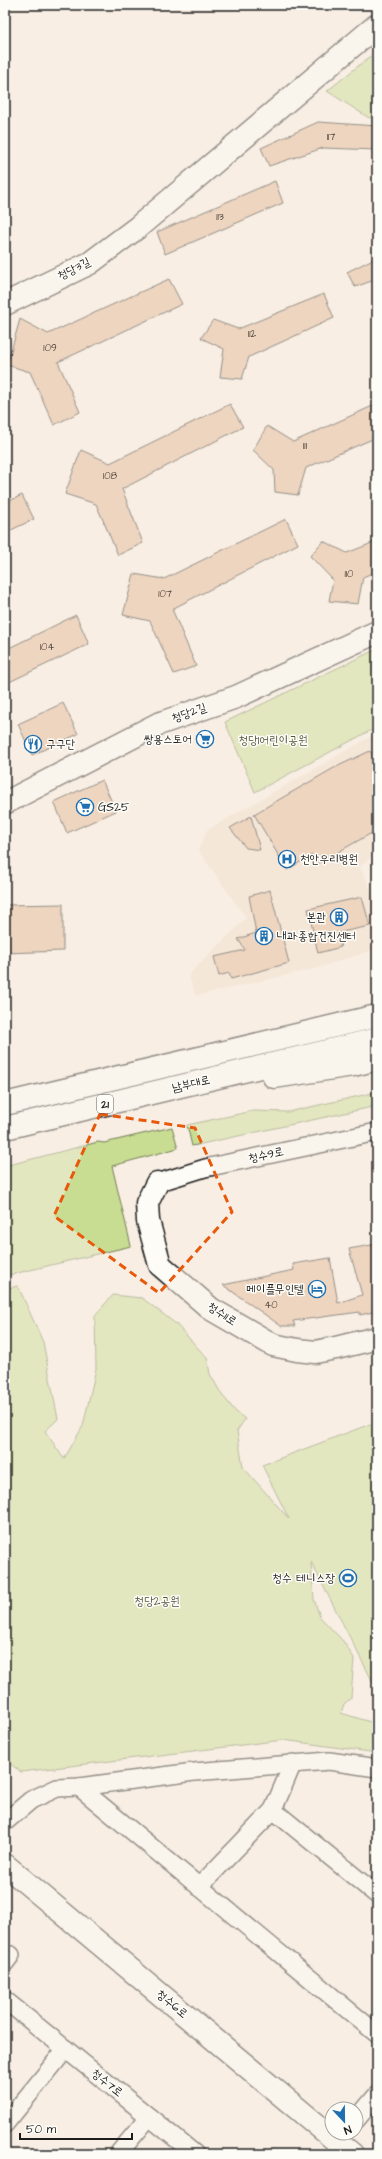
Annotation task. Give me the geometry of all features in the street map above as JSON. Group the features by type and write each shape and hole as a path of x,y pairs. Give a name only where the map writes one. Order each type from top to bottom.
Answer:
{"main road":[{"name":"청당3길","path":"5,304 90,262 138,227 377,25"},
{"name":"청당2길","path":"5,803 158,724 236,697 377,632"},
{"path":"200,1058 270,1030 377,1001"},
{"name":"남부대로","path":"8,1103 377,1016"},
{"name":"남부대로","path":"5,1128 377,1039"},
{"path":"205,1080 281,1076 377,1059"},
{"path":"5,1131 26,1123"},
{"name":"청수11로","path":"157,1183 146,1203 148,1221 160,1265 211,1309 273,1345 297,1350 315,1352 377,1338"},
{"name":"청수6로","path":"5,1865 345,2143"}],"street":[{"name":"청수9로","path":"157,1183 205,1168 377,1132"},
{"path":"5,1822 31,1800 57,1788 79,1787 194,1772 293,1763 329,1761 377,1768"},
{"path":"199,1887 272,1810 293,1763"},
{"path":"79,1787 377,2034"},
{"path":"272,1810 377,1895"},
{"name":"청수7로","path":"5,2000 195,2154"},
{"path":"5,2124 66,2049"},
{"path":"364,2110 377,2095"},
{"path":"118,2154 149,2117"}],"highlighted area":[{"path":"100,1114 195,1128 232,1212 159,1293 54,1216"}],"shaded area":[{"name":"천안우리병원","path":"377,733 377,852 360,867 377,902 377,949 314,969 196,996 188,975 246,918 198,850 207,830"}],"green space":[{"path":"377,51 377,115 369,118 327,91"},
{"name":"청당1어린이공원","path":"377,649 377,727 255,792 225,722"},
{"path":"377,1092 377,1106 192,1146 187,1125 253,1111 288,1112"},
{"path":"172,1127 178,1148 112,1166 131,1246 5,1276 5,1166 98,1142 104,1143"},
{"name":"청당2공원","path":"18,1286 43,1342 58,1419 45,1431 64,1459 83,1426 96,1369 95,1315 113,1295 142,1298 176,1324 207,1358 210,1374 222,1395 236,1412 245,1419 237,1431 243,1467 289,1519 262,1465 373,1423 377,1434 377,1690 311,1562 314,1599 320,1617 343,1641 354,1658 351,1698 344,1704 341,1713 377,1724 377,1753 283,1740 21,1772 5,1760 5,1289"}],"building":[{"path":"318,122 377,126 377,150 323,148 269,166 261,148"},
{"path":"275,181 283,203 165,254 157,232"},
{"path":"377,257 377,279 355,287 347,272"},
{"path":"169,279 182,304 58,362 80,412 54,425 30,372 7,365 20,319 48,334"},
{"path":"324,294 334,318 249,357 242,379 220,377 224,349 201,338 213,320 238,329"},
{"path":"230,404 243,427 122,489 143,543 118,555 96,504 65,494 81,450 110,463"},
{"path":"377,404 377,437 306,468 298,495 275,492 274,470 253,450 267,426 293,442"},
{"path":"22,495 34,519 5,533 5,503"},
{"path":"286,519 298,544 172,609 196,666 174,674 150,621 123,615 134,574 164,579"},
{"path":"323,541 347,553 377,541 377,571 363,577 358,604 329,601 333,580 310,556"},
{"path":"76,615 89,644 5,684 5,650"},
{"path":"63,703 78,734 32,755 18,724"},
{"path":"370,751 377,762 377,830 317,864 312,855 287,870 254,814 334,768"},
{"name":"GS25","path":"102,780 116,811 67,833 54,802"},
{"path":"251,816 260,850 246,848 230,828"},
{"name":"내과·종합건진센터","path":"270,890 289,963 231,979 229,973 219,976 214,957 245,950 238,939 256,933 249,896"},
{"name":"본관","path":"362,897 370,926 337,933 341,947 318,953 308,909"},
{"path":"63,904 63,951 5,953 5,905"},
{"path":"377,1244 377,1311 360,1315 360,1312 293,1321 295,1326 281,1326 223,1285 294,1270 293,1264 330,1258 338,1303 362,1295 349,1249"}],"place":[{"name":"쌍용스토어","path":"205,739"},
{"name":"구구단","path":"33,744"},
{"name":"GS25","path":"85,807"},
{"name":"천안우리병원","path":"287,859"},
{"name":"본관","path":"339,917"},
{"name":"내과·종합건진센터","path":"264,936"},
{"name":"메이플무인텔","path":"317,1289"},
{"name":"청수 테니스장","path":"348,1578"}]}
